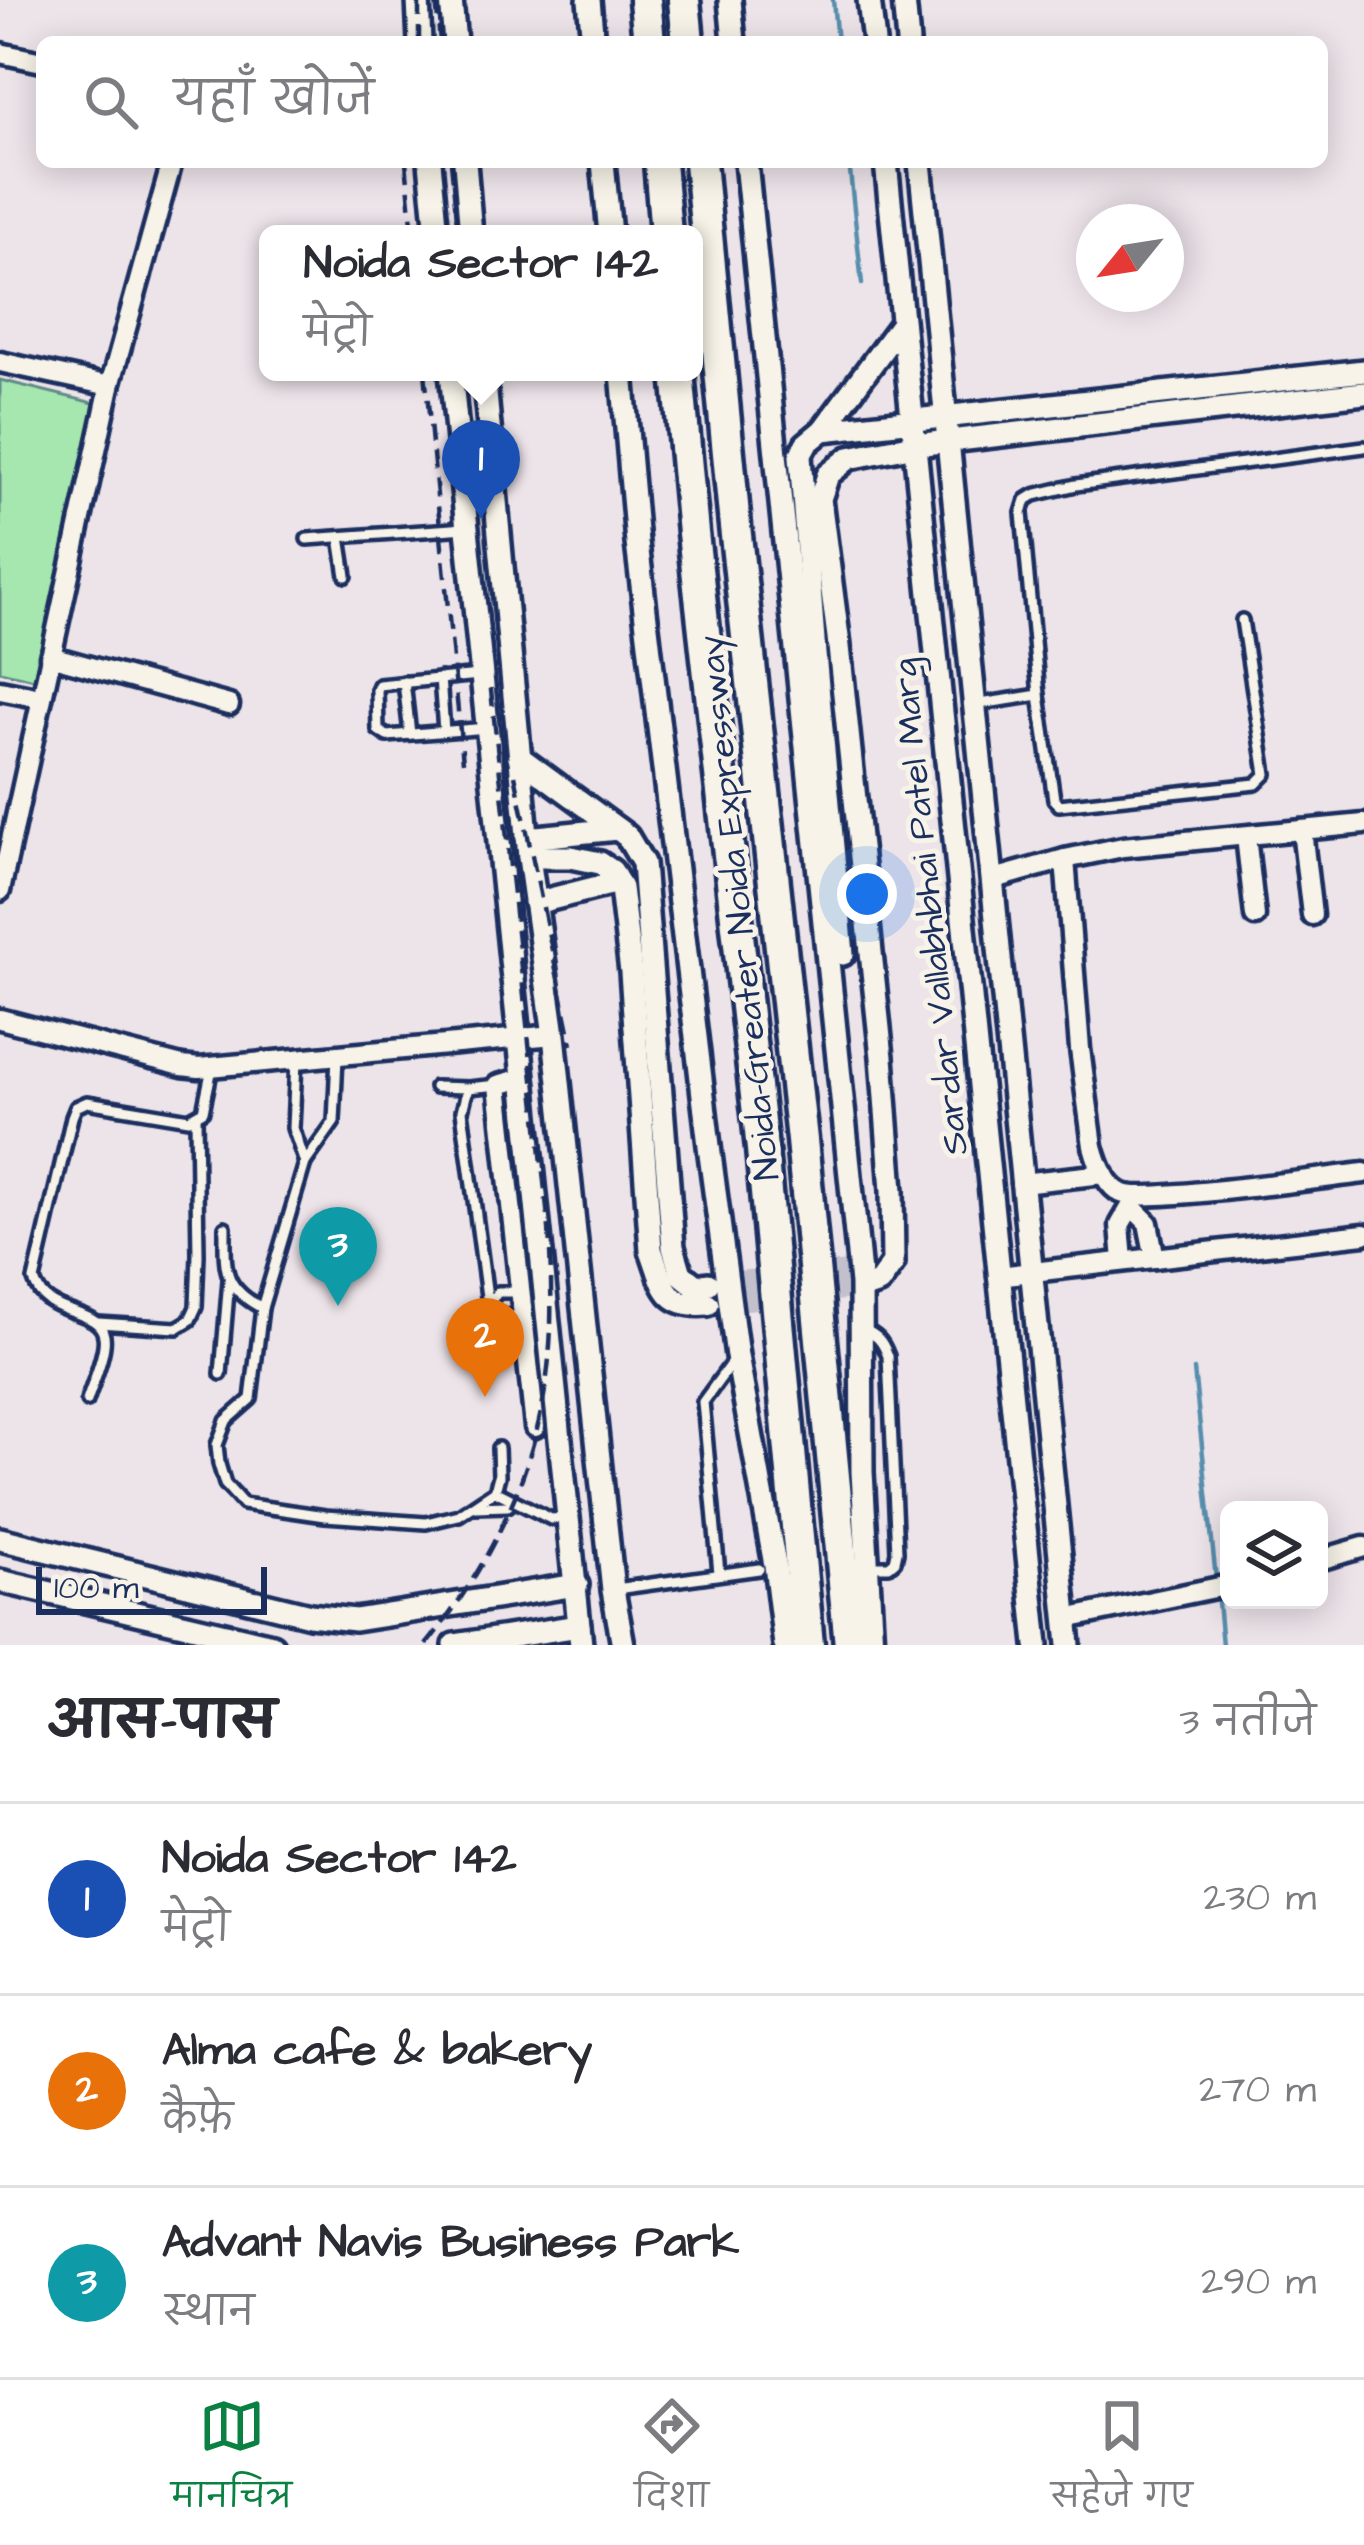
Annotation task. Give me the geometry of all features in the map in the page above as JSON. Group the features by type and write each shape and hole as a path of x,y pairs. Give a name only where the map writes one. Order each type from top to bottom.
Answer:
{"highway":[{"path":"645,0 648,36"},
{"path":"684,0 687,36"},
{"path":"660,168 665,225"},
{"name":"Noida-Greater Noida Expressway","path":"701,168 850,1645"},
{"name":"Noida-Greater Noida Expressway","path":"680,381 762,1149 808,1645"}],"street":[{"path":"418,0 420,36"},
{"path":"452,0 455,36"},
{"path":"589,0 592,36"},
{"path":"730,0 733,36"},
{"path":"869,0 873,36"},
{"path":"904,0 907,36"},
{"path":"0,52 36,61"},
{"path":"0,891 3,859 110,386 170,168"},
{"path":"431,168 436,225"},
{"path":"466,168 470,225"},
{"path":"604,168 609,225"},
{"path":"747,168 861,1284 862,1472 872,1645"},
{"name":"Sardar Vallabhbhai Patel Marg","path":"887,168 1036,1640"},
{"name":"Sardar Vallabhbhai Patel Marg","path":"921,168 1068,1630"},
{"path":"902,323 800,456 872,1262 867,1279 879,1283 893,1262 892,1191 838,637 825,558 820,499 828,475 849,458 915,446 1364,393"},
{"path":"0,362 110,386"},
{"path":"823,430 1364,371"},
{"path":"452,381 580,1635 455,1645"},
{"path":"485,381 528,848 554,1035 613,1590 623,1645"},
{"path":"623,381 639,567 707,1130 737,1356 785,1645"},
{"path":"50,656 229,705"},
{"path":"0,690 41,698"},
{"path":"519,757 626,836 643,863 673,1247 680,1274 708,1294 689,1306 666,1291 651,1250 621,888 612,871 600,863 528,848"},
{"path":"994,879 1133,846 1364,824"},
{"path":"528,848 617,830"},
{"path":"1302,830 1312,915"},
{"path":"1246,836 1256,916"},
{"path":"1065,859 1079,1049 1093,1146 1113,1187 1148,1223 1155,1258"},
{"path":"535,903 618,882"},
{"path":"0,1019 182,1066 212,1068 554,1035"},
{"path":"523,1078 498,1085 535,1427"},
{"path":"1130,1201 1364,1173"},
{"path":"1022,1183 1104,1174"},
{"path":"1123,1261 1120,1225 1130,1201"},
{"path":"998,1276 1364,1234"},
{"path":"0,1539 310,1615 356,1620 577,1585"},
{"path":"1328,1557 1364,1547"},
{"path":"0,1581 272,1645"},
{"path":"1068,1630 1220,1587"}],"lane":[{"path":"1242,620 1266,775 1256,784 1059,805 1054,799 1039,695 1022,513 1026,500 1076,485 1364,447"},
{"path":"307,539 467,528"},
{"path":"340,537 346,576"},
{"path":"483,674 382,683 378,687 378,730 387,736 488,728"},
{"path":"440,678 444,731"},
{"path":"404,682 410,734"},
{"path":"973,705 1039,695"},
{"path":"337,1056 334,1122 305,1163 262,1308 251,1399 226,1420 217,1445 225,1484 243,1504 426,1523 459,1515 496,1491 498,1448"},
{"path":"296,1060 293,1128 305,1163"},
{"path":"196,1117 196,1307 190,1320 177,1328 98,1323 46,1301 34,1280 76,1107 87,1102 175,1118 196,1117 203,1111 212,1068"},
{"path":"435,1087 498,1085"},
{"path":"468,1088 462,1111 488,1304 496,1315 523,1317"},
{"path":"221,1374 229,1280 225,1227"},
{"path":"229,1280 243,1298 262,1308"},
{"path":"488,1304 498,1292 520,1292"},
{"path":"87,1401 106,1340 98,1323"},
{"path":"861,1328 876,1334 888,1356 896,1552 889,1566 876,1566"},
{"path":"718,1573 703,1402 737,1356"},
{"path":"496,1491 551,1519 570,1518"},
{"path":"475,1507 508,1506"},
{"path":"613,1590 759,1569"}],"green space":[{"path":"0,380 98,404 34,679 0,671"}],"waterway":[{"path":"833,0 836,36"},
{"path":"850,168 862,284"},
{"path":"1194,1370 1216,1579"},
{"path":"1217,1591 1222,1645"}],"tunnel":[{"path":"708,1284 867,1270"},
{"path":"713,1303 867,1287"}],"railway":[{"path":"419,0 419,36"},
{"path":"436,0 439,36"},
{"path":"407,168 412,225"},
{"path":"452,168 457,225"},
{"path":"426,381 463,762"},
{"path":"426,1645 472,1581 524,1474 544,1397 550,1342 549,1228 490,681"},
{"path":"515,775 572,1045"}],"place":[{"name":"Noida Sector 142","path":"481,519"},
{"name":"Advant Navis Business Park","path":"338,1306"},
{"name":"Alma cafe & bakery","path":"485,1397"}]}
